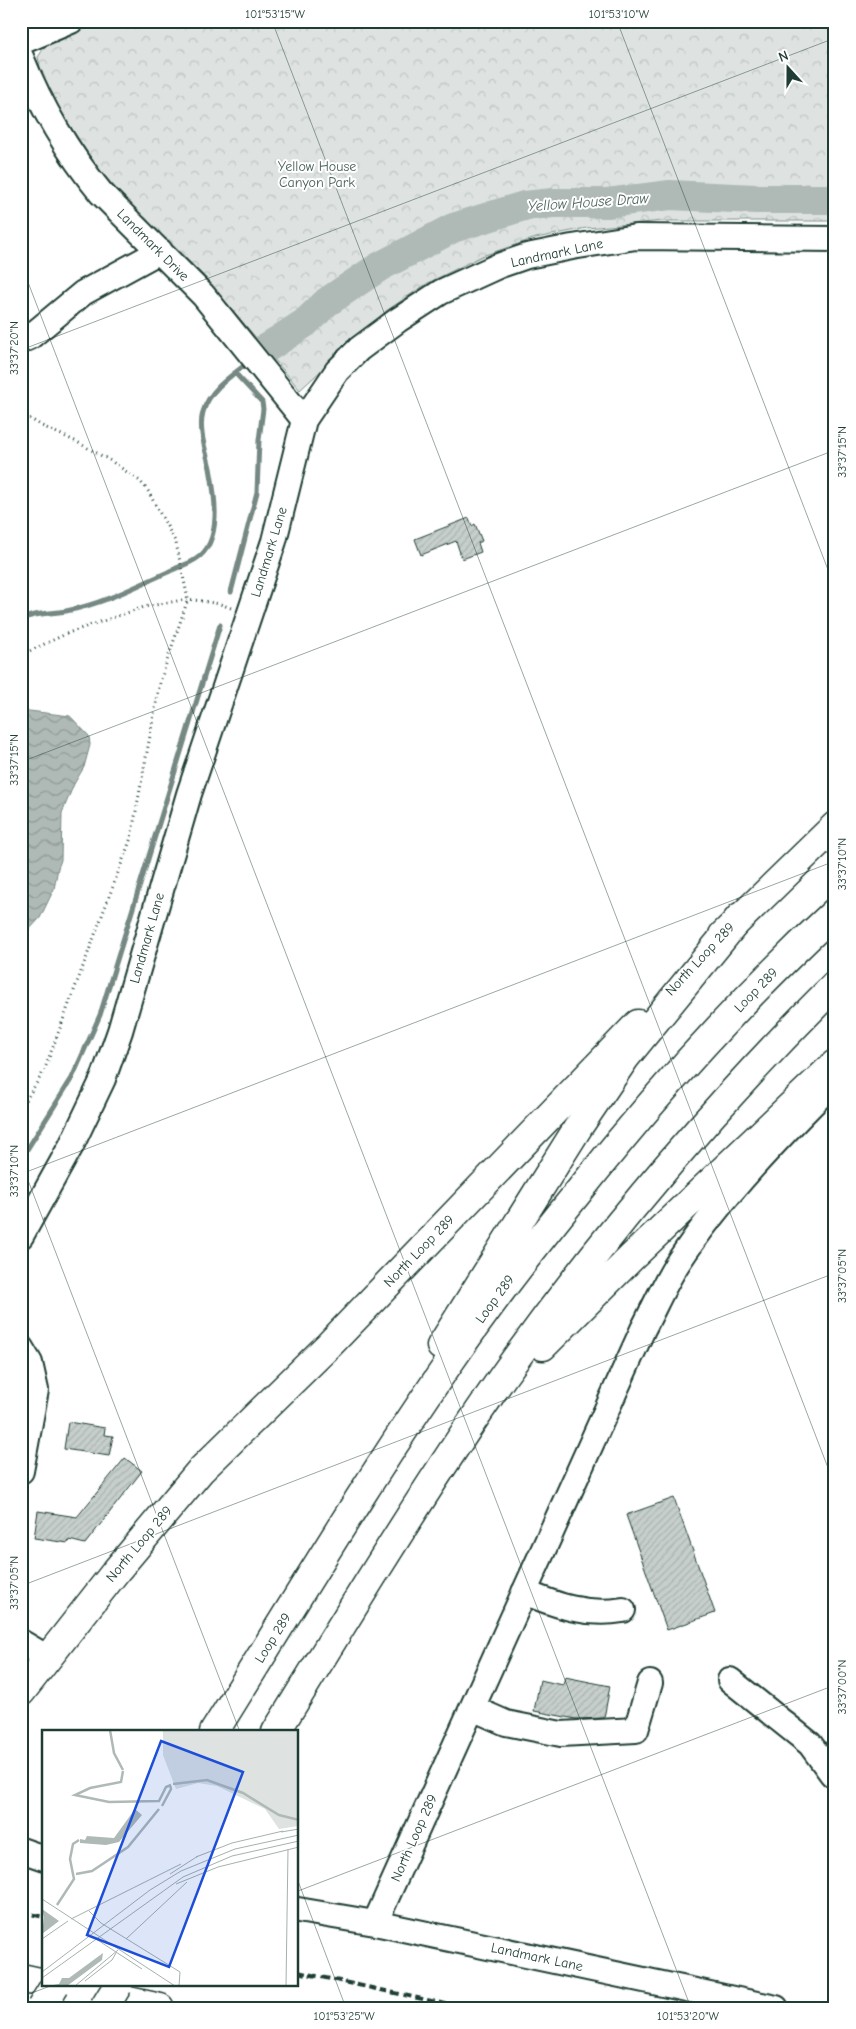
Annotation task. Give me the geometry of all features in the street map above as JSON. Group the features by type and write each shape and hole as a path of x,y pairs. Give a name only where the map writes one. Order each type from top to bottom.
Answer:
{"main road":[{"name":"North Loop 289","path":"21,1692 116,1571 200,1471 329,1345 550,1118 740,917 835,826"},
{"name":"Loop 289","path":"215,1730 336,1537 451,1360 550,1227 614,1147 691,1059 803,942 835,912"},
{"path":"336,1537 424,1374 579,1126 626,1058 740,917"},
{"path":"277,1730 450,1456 504,1375 617,1226 669,1163 733,1091 835,985"},
{"path":"450,1456 532,1356 632,1257 835,1064"},
{"path":"21,1978 42,1983"},
{"path":"41,2008 54,1986"},
{"path":"60,1986 160,2008"},
{"path":"104,2008 117,1986"}],"street":[{"path":"21,42 71,21"},
{"name":"Landmark Drive","path":"21,57 48,114 70,153 101,193 203,295 304,420"},
{"name":"Landmark Lane","path":"21,1236 71,1146 103,1079 120,1031 189,794 274,541 304,420 337,371 359,348 441,292 498,266 527,256 636,237 835,239"},
{"path":"21,341 30,337 83,293 160,251"},
{"name":"North Loop 289","path":"375,1923 643,1328 678,1263 700,1231 743,1180 835,1081"},
{"path":"21,1348 30,1362 36,1390 21,1471"},
{"path":"524,1592 561,1607 605,1613 623,1610"},
{"path":"21,1642 48,1658"},
{"path":"730,1680 810,1744 832,1774 835,1774"},
{"path":"472,1708 506,1723 561,1734 636,1730 650,1683"},
{"path":"21,1850 42,1857"},
{"name":"Landmark Lane","path":"299,1910 375,1923 776,2008"}],"path":[{"path":"21,413 42,426 102,456 140,481 148,491 176,544 188,599 160,682 131,838 44,1071 21,1108"},
{"path":"21,655 68,633 108,619 144,607 188,599 220,604 250,615"}],"green space":[{"name":"Yellow House Canyon Park","path":"40,21 835,21 835,221 663,221 587,228 536,238 482,256 428,283 386,311 300,390 203,275 122,196 95,164 57,106 41,72 38,57 44,48 49,45"}],"water":[{"path":"21,710 70,716 89,736 90,745 84,767 74,784 62,813 61,860 54,889 40,918 27,932 21,945"}],"building":[{"path":"469,518 472,526 475,524 482,541 478,543 481,552 462,559 456,541 421,555 415,539"},
{"path":"68,1422 105,1428 104,1435 113,1436 109,1456 64,1449"},
{"path":"125,1458 142,1471 85,1544 69,1540 68,1543 34,1538 38,1511 77,1517"},
{"path":"674,1498 715,1613 667,1630 626,1515"},
{"path":"565,1677 610,1686 604,1718 576,1719 534,1711 540,1680 563,1685"}],"waterway":[{"name":"Yellow House Draw","path":"262,351 305,323 327,302 379,267 453,228 524,206 553,203 607,203 670,195 756,199 835,199"},
{"name":"Yellow House Draw","path":"21,619 38,614 66,611 105,600 189,563 205,551 214,530 215,504 201,426 203,412 215,391 245,365"},
{"path":"231,592 257,492 259,440 263,409 262,402 235,373"},
{"path":"21,1159 72,1078 100,1015 220,625"}],"railway":[{"path":"21,1912 42,1917"},
{"path":"299,1972 464,2008"}]}
